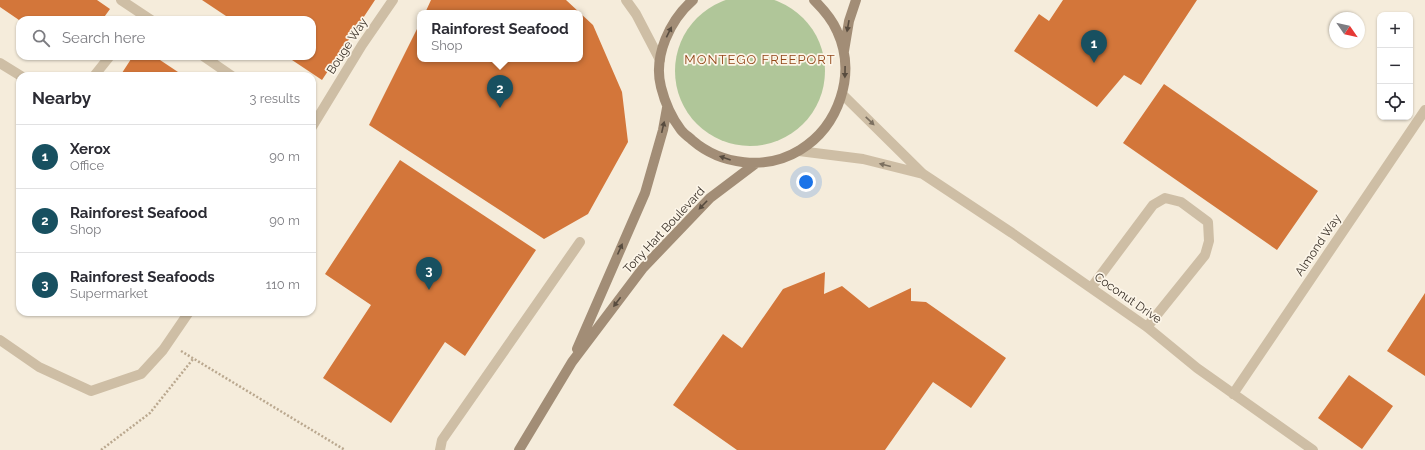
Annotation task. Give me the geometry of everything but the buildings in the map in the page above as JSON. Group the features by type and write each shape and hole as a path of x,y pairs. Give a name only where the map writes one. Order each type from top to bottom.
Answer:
{"street":[{"path":"693,0 682,9 667,33 660,60 660,84 667,108 682,131 703,149 728,160 756,164 778,160 799,151 818,136 833,116 842,94 846,73 844,53 837,31 826,12 814,0"},
{"path":"844,53 849,20 856,0"},
{"name":"Tony Hart Boulevard","path":"572,362 590,316 644,193 663,130 667,108"},
{"name":"Tony Hart Boulevard","path":"519,450 572,362 643,268 710,198 756,164"}],"lane":[{"path":"122,0 142,16"},
{"name":"Bouge Way","path":"316,120 362,45 393,0"},
{"path":"626,0 636,14 660,60"},
{"path":"97,72 107,60"},
{"path":"209,60 226,72"},
{"path":"0,63 16,73"},
{"name":"Coconut Drive","path":"842,94 923,174 1147,327 1197,368 1313,450"},
{"name":"Almond Way","path":"1234,394 1425,110"},
{"name":"Coconut Drive","path":"799,151 863,159 923,174"},
{"path":"1091,288 1153,205 1165,198 1181,202 1208,222 1209,241 1204,255 1147,327"},
{"path":"440,450 442,440 580,242"},
{"path":"0,340 39,367 91,392 142,374 168,343 186,316"}],"path":[{"path":"168,343 345,450"},
{"path":"101,450 150,413 193,359"}],"green space":[{"path":"728,-1 772,-1 798,13 808,23 816,36 822,49 825,64 825,78 822,93 808,119 798,129 785,137 772,143 757,146 743,146 728,143 702,129 692,119 684,106 678,93 675,78 675,64 678,49 692,23 708,9"}],"place":[{"name":"Xerox","path":"1094,63"},
{"name":"Rainforest Seafood","path":"500,108"},
{"name":"Rainforest Seafoods","path":"429,290"}],"district":[{"name":"MONTEGO FREEPORT","path":"760,59"}]}
